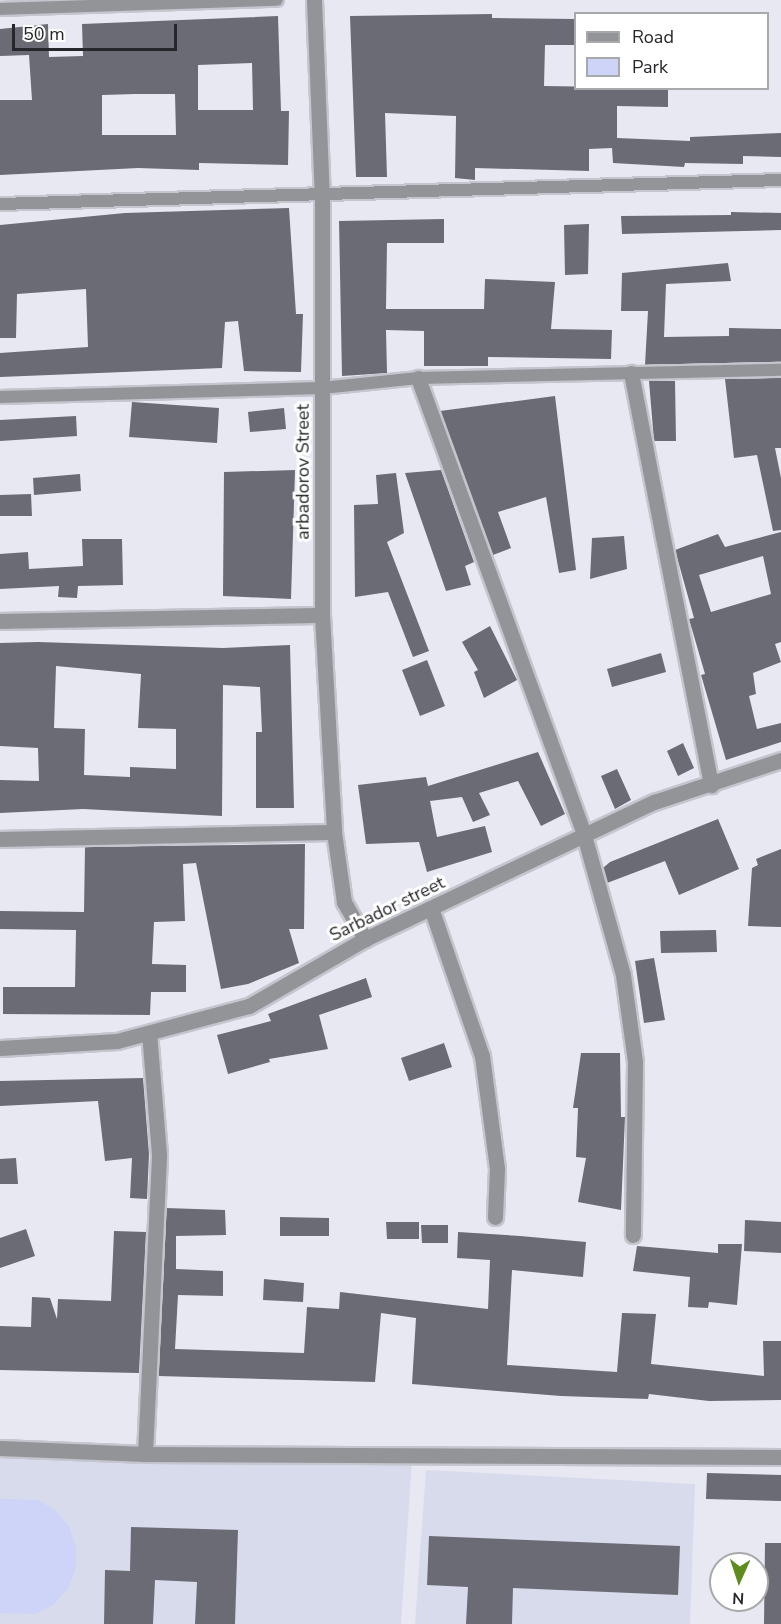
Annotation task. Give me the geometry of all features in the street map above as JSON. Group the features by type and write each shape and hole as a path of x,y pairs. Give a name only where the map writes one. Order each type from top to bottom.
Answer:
{"street":[{"name":"arbadorov Street","path":"314,0 322,196 322,615 334,832 344,902 365,939"},
{"path":"632,373 711,785"},
{"path":"418,378 584,835 623,975 635,1062 633,1235"},
{"path":"0,621 322,615"},
{"name":"Sarbador street","path":"0,1048 117,1041 249,1006 365,939 654,802 781,760"},
{"path":"0,839 334,832"},
{"path":"431,908 482,1056 497,1168 495,1217"},
{"path":"145,1454 159,1154 149,1033"},
{"path":"0,1448 145,1454 781,1457"}],"lane":[{"path":"0,9 277,0"},
{"path":"0,204 322,196 781,180"},
{"path":"0,397 322,388 418,378 781,370"}],"shaded area":[{"path":"0,1449 412,1460 401,1624 0,1624"},
{"path":"426,1470 695,1484 690,1624 415,1624"}],"green space":[{"path":"0,1499 38,1500 56,1511 69,1527 76,1547 76,1568 68,1588 54,1604 36,1614 0,1613"}],"building":[{"path":"492,14 492,18 574,19 574,45 545,45 544,86 574,86 574,90 668,90 668,107 617,106 617,138 690,141 690,137 781,133 781,157 743,156 743,164 685,163 684,167 613,163 612,148 589,149 589,171 475,168 475,180 455,178 456,116 385,113 387,177 356,177 350,16"},
{"path":"278,16 281,111 289,111 288,165 199,163 199,170 138,168 0,175 0,100 32,100 29,55 0,56 0,29 48,24 49,57 83,56 82,24","holes":["252,63 253,110 198,110 198,65","175,94 176,135 102,135 102,95"]},
{"path":"289,208 296,314 303,314 301,372 244,371 238,321 225,322 222,368 0,377 0,353 88,347 86,289 17,294 16,338 0,338 0,225 125,213"},
{"path":"731,212 781,213 781,230 622,234 621,216 731,215"},
{"path":"444,219 444,243 387,243 386,309 484,309 485,279 555,282 551,329 612,330 611,359 488,357 488,366 424,366 424,331 386,330 387,373 342,376 339,221"},
{"path":"589,224 588,274 565,275 564,225"},
{"path":"728,263 731,281 666,284 664,337 729,336 729,328 781,329 781,362 645,365 648,311 621,311 622,273"},
{"path":"781,378 781,448 775,448 781,478 781,530 773,531 757,455 734,458 725,379"},
{"path":"649,381 675,381 676,441 654,441"},
{"path":"555,396 576,570 559,573 546,497 498,512 511,548 493,555 440,411"},
{"path":"132,402 219,408 217,443 129,437"},
{"path":"284,408 286,429 250,432 248,412"},
{"path":"76,416 77,436 0,441 0,420"},
{"path":"295,470 291,599 223,596 224,472"},
{"path":"441,470 474,562 465,566 471,585 446,591 405,473"},
{"path":"396,473 404,533 387,542 429,651 413,657 388,592 355,597 354,505 378,504 376,475"},
{"path":"80,474 81,491 34,495 33,478"},
{"path":"31,494 32,516 0,516 0,495"},
{"path":"781,532 781,642 775,644 781,662 753,673 756,694 749,696 757,729 781,723 781,742 726,760 701,675 705,674 689,619 694,618 675,550 718,534 725,547","holes":["763,556 771,594 711,612 699,575"]},
{"path":"624,536 627,569 590,579 592,538"},
{"path":"82,539 122,539 123,585 78,586 77,598 58,597 59,586 0,589 0,554 28,552 29,569 83,566"},
{"path":"490,626 517,680 484,698 474,672 478,670 462,642"},
{"path":"38,642 223,648 290,645 294,808 256,808 256,732 262,732 260,687 223,685 222,816 83,809 0,813 0,780 39,781 38,748 0,746 0,643","holes":["56,666 141,674 138,728 176,729 176,769 130,767 130,777 84,775 85,729 54,728"]},
{"path":"661,653 666,672 612,687 607,669"},
{"path":"427,660 445,706 420,716 402,670"},
{"path":"683,743 694,768 678,776 667,751"},
{"path":"538,752 565,814 541,826 518,781 479,793 490,815 473,822 462,797 430,801 437,837 485,826 492,852 427,872 419,842 366,844 358,785 426,777 428,786"},
{"path":"617,769 631,800 615,809 601,776"},
{"path":"718,819 739,869 679,895 665,861 607,883 603,868 610,862"},
{"path":"305,844 304,929 289,929 299,963 248,984 221,989 196,863 183,864 185,921 154,922 152,964 186,965 186,992 151,992 150,1015 3,1014 3,987 75,987 76,930 0,929 0,911 84,912 85,847"},
{"path":"781,849 781,927 748,926 752,868 758,865 756,859"},
{"path":"716,930 717,952 661,953 660,931"},
{"path":"654,958 665,1020 644,1023 635,961"},
{"path":"366,978 372,997 319,1015 328,1049 269,1059 270,1062 228,1074 217,1035 271,1021 268,1014"},
{"path":"444,1043 452,1067 409,1081 401,1058"},
{"path":"581,1053 620,1053 621,1117 625,1117 621,1210 578,1202 586,1158 576,1157 578,1108 573,1108"},
{"path":"143,1078 149,1154 147,1199 130,1198 132,1158 105,1161 98,1101 0,1106 0,1081"},
{"path":"16,1158 18,1184 0,1184 0,1159"},
{"path":"166,1208 225,1210 226,1235 176,1236 176,1269 223,1271 223,1296 178,1295 175,1349 304,1353 307,1307 339,1309 340,1292 488,1309 490,1260 457,1258 458,1232 520,1236 586,1242 583,1277 512,1270 507,1365 617,1372 622,1313 656,1314 651,1364 764,1376 763,1341 781,1341 781,1400 709,1401 649,1394 648,1399 561,1396 412,1384 416,1318 381,1313 375,1382 158,1376"},
{"path":"280,1217 329,1218 329,1236 280,1236"},
{"path":"745,1220 781,1222 781,1253 744,1251"},
{"path":"386,1222 419,1222 419,1239 387,1239"},
{"path":"421,1225 448,1225 448,1243 422,1243"},
{"path":"26,1229 35,1256 0,1268 0,1238"},
{"path":"114,1231 146,1232 139,1373 0,1370 0,1326 31,1327 32,1297 50,1298 57,1319 58,1299 111,1301"},
{"path":"718,1244 742,1244 737,1305 709,1302 708,1308 688,1307 690,1277 633,1271 637,1246 718,1253"},
{"path":"264,1279 304,1283 303,1302 263,1300"},
{"path":"707,1473 781,1475 781,1501 706,1499"},
{"path":"131,1527 238,1530 235,1624 195,1624 197,1582 155,1580 153,1624 104,1624 105,1570 130,1571"},
{"path":"429,1536 680,1546 678,1595 513,1588 512,1624 466,1624 468,1587 427,1585"},
{"path":"765,1543 781,1543 781,1624 764,1624 764,1612 769,1612 769,1552 765,1552"}]}
